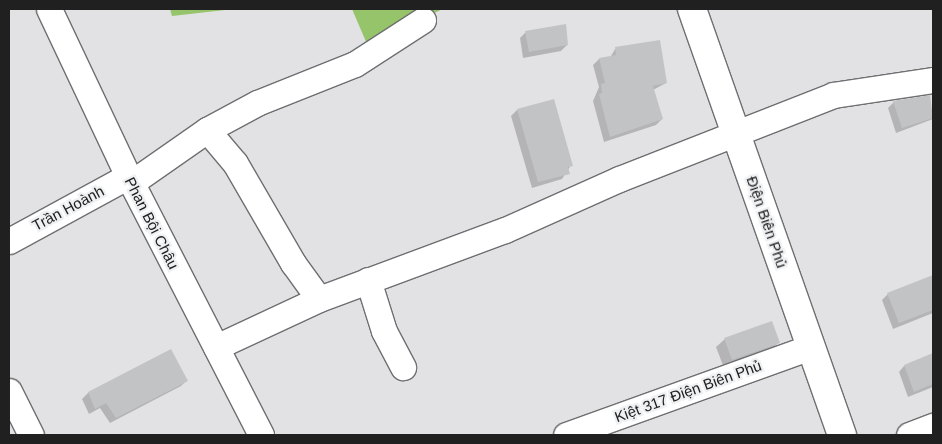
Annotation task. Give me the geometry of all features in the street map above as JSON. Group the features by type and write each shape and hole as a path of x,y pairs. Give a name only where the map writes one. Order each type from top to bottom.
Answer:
{"main road":[{"name":"Điện Biên Phủ","path":"692,9 842,435"}],"street":[{"name":"Phan Bội Châu","path":"48,9 130,179 261,435"},
{"name":"Trần Hoành","path":"9,240 130,179 207,130 257,103 355,64 424,20"},
{"path":"216,347 319,299 505,230 619,179 736,135 833,95 933,80"},
{"path":"207,130 235,164 293,263 319,299"},
{"path":"368,280 384,330 403,367"},
{"name":"Kiệt 317 Điện Biên Phủ","path":"566,435 619,426 811,347"},
{"path":"9,391 31,435"},
{"path":"909,435 933,426"}],"green space":[{"path":"170,9 234,9 172,16"},
{"path":"352,9 443,9 367,44"}],"building":[{"path":"566,24 568,45 529,52 525,31"},
{"path":"660,40 667,83 653,86 663,119 610,137 599,94 602,93 601,84 605,83 599,58 616,55 615,47"},
{"path":"930,95 933,118 902,128 893,101"},
{"path":"554,99 573,166 568,167 570,174 538,182 517,109"},
{"path":"933,275 933,310 899,323 887,293"},
{"path":"772,321 780,343 732,360 724,338"},
{"path":"171,349 188,381 116,418 106,403 95,409 88,392"},
{"path":"933,353 933,384 914,392 904,365"}]}
